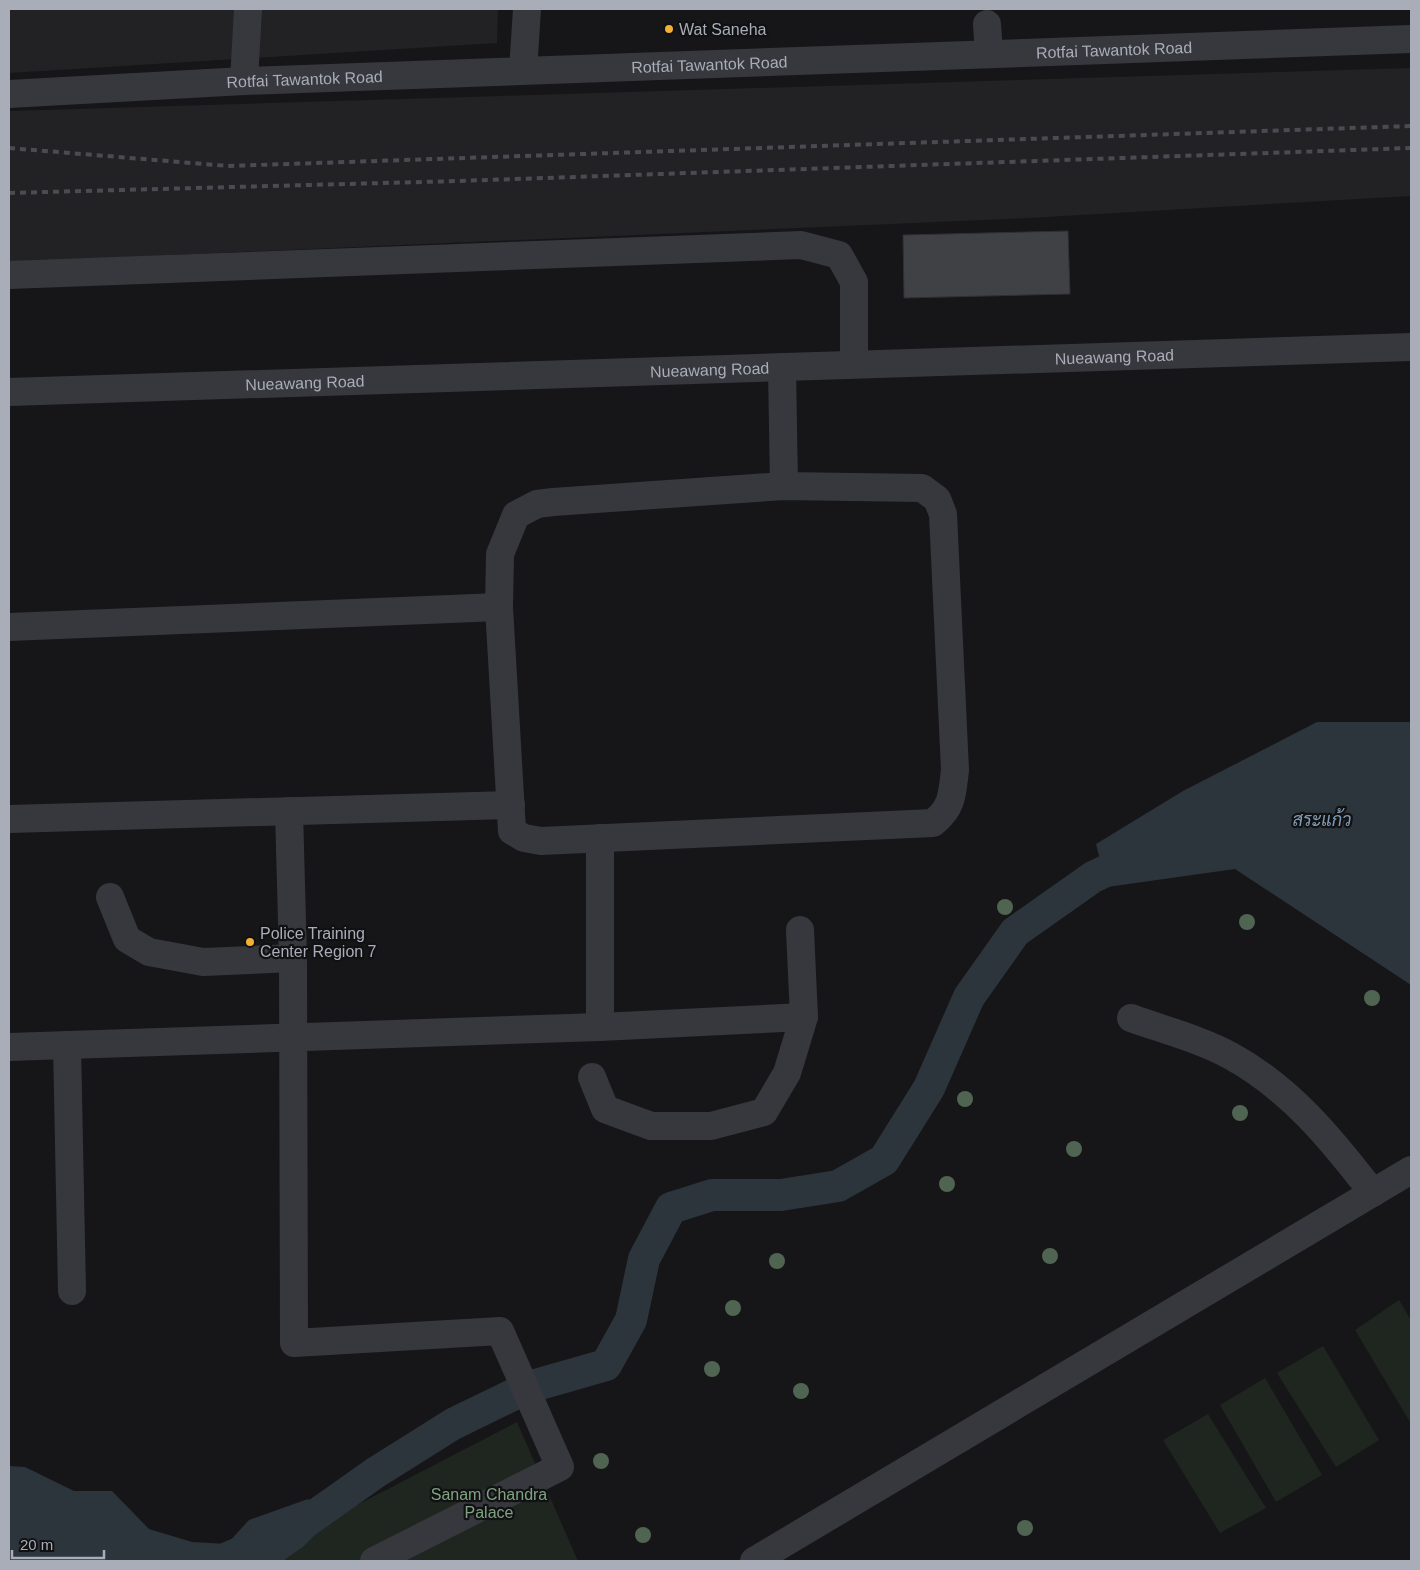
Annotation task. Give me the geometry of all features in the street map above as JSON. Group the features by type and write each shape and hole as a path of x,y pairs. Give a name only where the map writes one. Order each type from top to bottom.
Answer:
{"street":[{"path":"244,82 248,9"},
{"path":"523,71 527,9"},
{"path":"987,24 989,54"},
{"name":"Rotfai Tawantok Road","path":"9,94 523,71 1411,39"},
{"path":"9,275 801,245 839,255 854,282 854,364"},
{"name":"Nueawang Road","path":"9,392 1411,347"},
{"path":"782,367 784,486"},
{"path":"784,486 922,488 937,498 943,514 955,770 950,802 943,815 933,823 541,841 524,838 512,831 499,607 500,554 516,515 537,504 553,502 784,486"},
{"path":"9,626 499,607"},
{"path":"9,819 511,805"},
{"path":"289,811 293,958 294,1343 500,1331 560,1467 374,1561"},
{"path":"600,838 600,1027"},
{"path":"110,897 127,939 149,952 203,962 293,958"},
{"path":"592,1077 605,1109 651,1126 711,1126 764,1112 787,1073 804,1017 800,930"},
{"path":"9,1047 600,1027 804,1017"},
{"path":"1131,1018 1200,1042 1231,1056 1278,1087 1315,1122 1373,1193"},
{"path":"67,1045 72,1290"},
{"path":"754,1561 1411,1170"}],"shaded area":[{"path":"9,9 498,9 497,43 9,73"},
{"path":"1411,68 1411,196 1028,218 9,262 9,111"}],"green space":[{"path":"1399,1300 1411,1320 1410,1422 1355,1330"},
{"path":"1323,1346 1379,1440 1336,1467 1277,1373"},
{"path":"1265,1378 1322,1475 1276,1502 1220,1405"},
{"path":"1208,1414 1266,1508 1220,1533 1163,1440"},
{"name":"Sanam Chandra Palace","path":"517,1422 578,1561 283,1561 303,1547 332,1518"}],"water":[{"name":"สระแก้ว","path":"1317,722 1411,722 1411,985 1235,869 1107,887 1096,844 1183,791"},
{"path":"9,1466 25,1467 74,1491 112,1491 149,1529 192,1542 227,1544 249,1520 308,1499 332,1518 303,1547 283,1561 9,1561"}],"building":[{"path":"1068,231 1070,294 904,298 903,235"}],"waterway":[{"path":"221,1561 300,1526 375,1473 453,1424 529,1387 606,1365 631,1320 644,1259 671,1208 712,1195 781,1195 838,1186 884,1160 929,1088 969,997 1015,932 1093,877 1144,853"}],"railway":[{"path":"9,148 228,166 1411,126"},
{"path":"9,193 458,181 1411,148"}],"place":[{"name":"Wat Saneha","path":"669,29"},
{"name":"Police Training Center Region 7","path":"250,942"}]}
